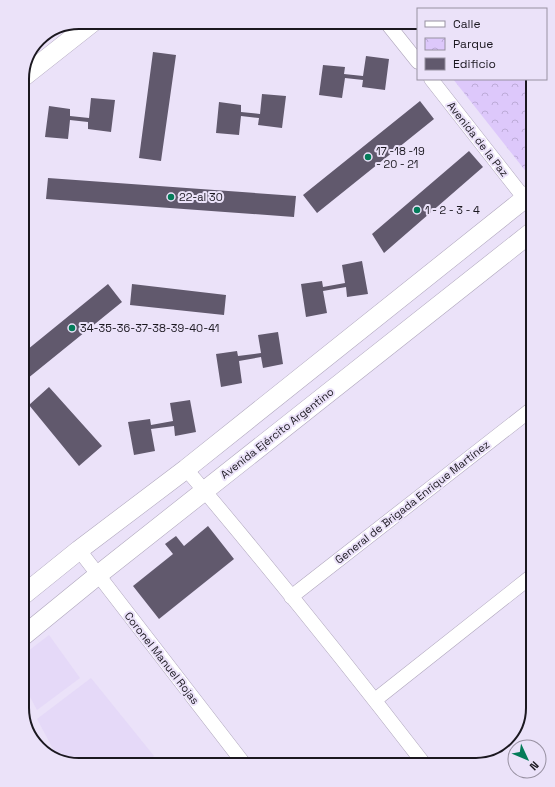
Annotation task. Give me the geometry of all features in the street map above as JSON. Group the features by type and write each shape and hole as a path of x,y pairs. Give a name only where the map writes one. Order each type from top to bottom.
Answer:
{"street":[{"path":"29,72 84,29"},
{"path":"392,29 417,61"},
{"name":"Avenida de la Paz","path":"432,80 526,192"},
{"path":"29,590 79,550 186,469 526,198"},
{"name":"Avenida Ejército Argentino","path":"29,631 526,237"},
{"name":"General de Brigada Enrique Martínez","path":"291,597 526,413"},
{"path":"186,469 375,700 420,758"},
{"name":"Coronel Manuel Rojas","path":"79,550 240,758"},
{"path":"375,700 526,581"}],"shaded area":[{"path":"49,635 80,678 37,710 29,695 29,650"},
{"path":"91,678 154,756 151,758 69,757 55,752 37,719"}],"green space":[{"path":"454,80 526,80 526,171"}],"building":[{"path":"153,52 176,55 161,161 139,158"},
{"path":"366,56 389,59 385,90 362,87 363,80 345,78 342,98 319,95 323,65 345,67 344,74 363,76"},
{"path":"262,94 286,96 282,128 258,125 259,118 241,116 239,135 216,133 219,102 241,105 241,112 260,114"},
{"path":"91,98 115,100 111,132 88,129 88,122 70,120 68,139 45,137 49,106 70,109 70,116 89,118"},
{"name":"17 -18 -19 - 20 - 21","path":"420,101 434,119 317,213 303,195"},
{"name":"1 - 2 - 3 - 4","path":"469,151 483,167 384,253 372,234"},
{"name":"22-al 30","path":"48,178 296,196 294,217 46,199"},
{"path":"362,261 368,294 347,297 346,287 323,291 327,313 306,317 301,284 322,281 323,287 345,283 342,265"},
{"name":"34-35-36-37-38-39-40-41","path":"108,284 122,302 29,377 29,348"},
{"path":"132,284 226,295 224,315 130,305"},
{"path":"278,332 283,364 263,368 261,357 239,361 242,383 221,387 216,354 237,351 238,356 261,353 258,335"},
{"path":"49,387 102,446 79,466 29,405"},
{"path":"190,400 196,432 175,436 174,426 151,429 155,451 134,455 128,422 150,419 151,425 173,421 170,403"},
{"path":"208,526 234,559 159,619 133,586 173,554 165,544 176,536 184,546"}],"place":[{"name":"17 -18 -19 - 20 - 21","path":"368,157"},
{"name":"22-al 30","path":"171,197"},
{"name":"1 - 2 - 3 - 4","path":"417,210"},
{"name":"34-35-36-37-38-39-40-41","path":"72,328"}]}
